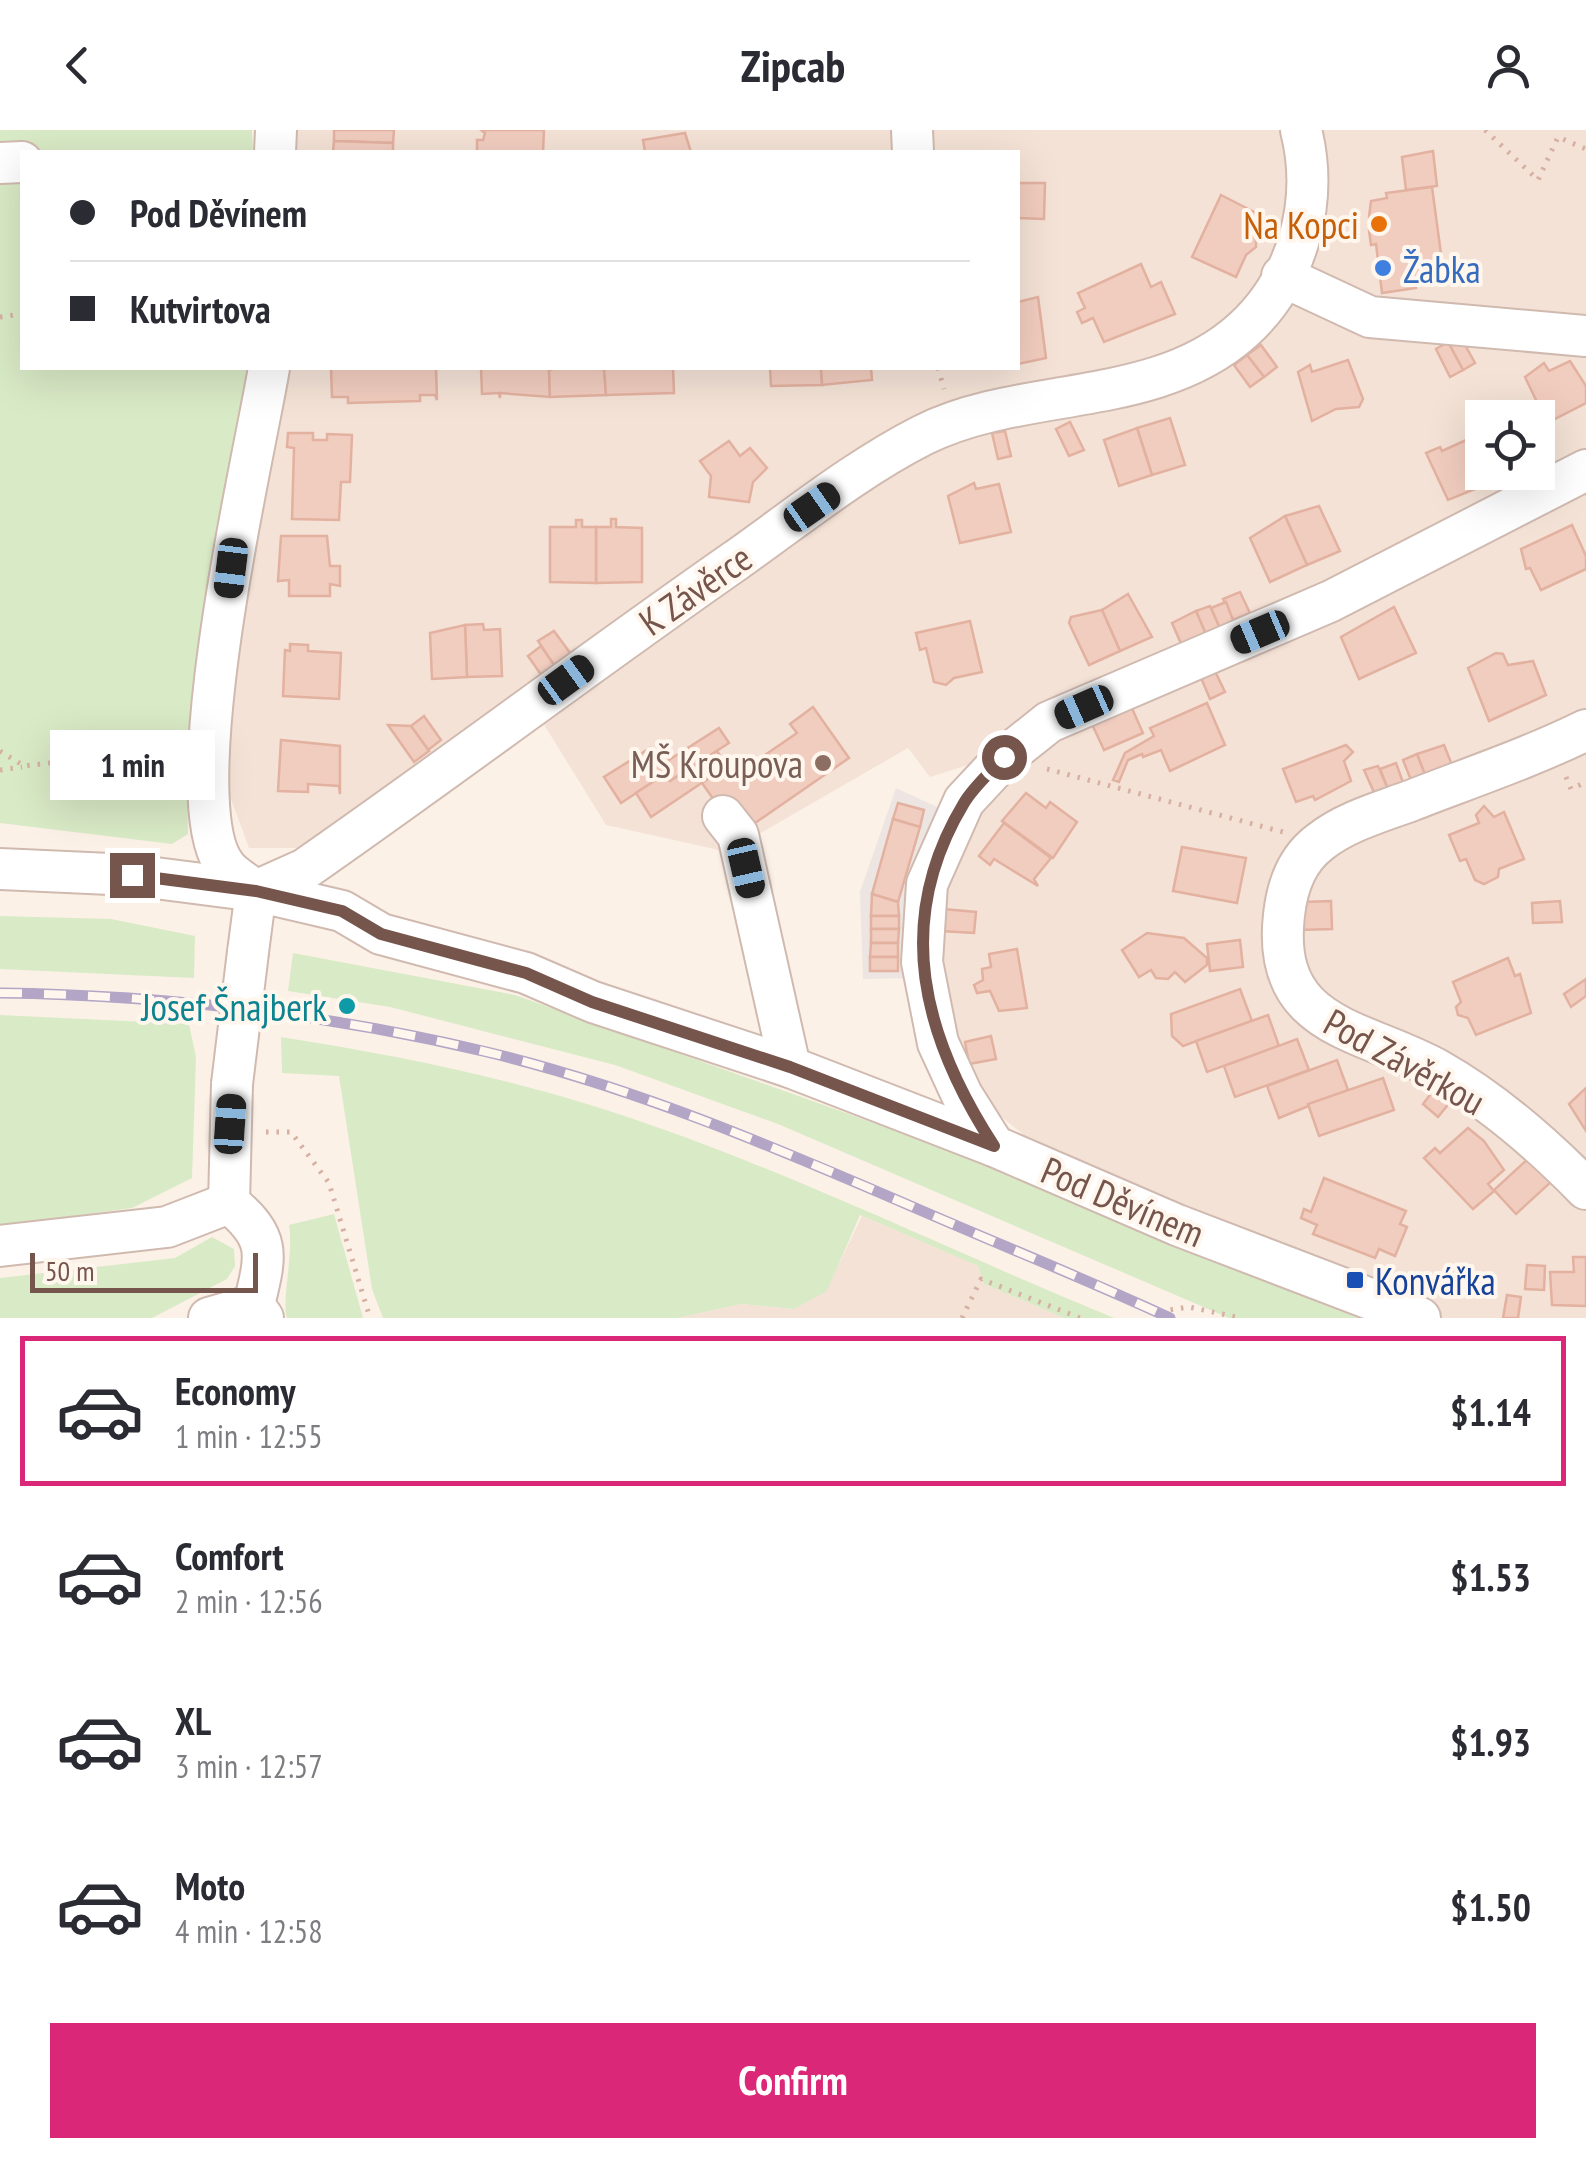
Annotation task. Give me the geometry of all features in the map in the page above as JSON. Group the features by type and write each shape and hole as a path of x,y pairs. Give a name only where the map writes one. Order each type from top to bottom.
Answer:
{"street":[{"name":"K Závěrce","path":"256,891 305,869 595,658 925,434 969,419 1145,380 1184,367 1243,330 1265,307 1300,244 1308,168 1301,130"},
{"path":"1282,276 1370,317 1586,336"},
{"path":"256,891 224,865 207,791 208,742 231,568 269,370"},
{"name":"Pod Děvínem","path":"1420,1318 1177,1226 994,1146 962,1095 938,1043 922,962 927,884 964,801 1004,757 1050,722 1331,602 1586,470"},
{"name":"Pod Závěrkou","path":"1586,730 1359,820 1320,842 1301,862 1286,892 1281,938 1290,983 1310,1008 1338,1028 1438,1070 1549,1150 1586,1189"},
{"path":"723,816 738,835 790,1067"},
{"path":"0,869 132,875 256,891 342,911 381,934 526,973 592,1002 790,1067 994,1146"},
{"path":"229,1203 232,1084 256,891"},
{"path":"0,1246 167,1227 229,1203"},
{"path":"209,1318 259,1311 263,1240 251,1220 229,1203"}],"path":[{"path":"1485,130 1538,180 1558,137 1586,150"},
{"path":"939,370 945,392"},
{"path":"0,770 208,742"},
{"path":"0,751 24,766"},
{"path":"1078,777 1320,842"},
{"path":"258,1132 291,1132 330,1183 370,1318"},
{"path":"962,1318 980,1279 1080,1318"},
{"path":"1165,1318 1170,1310 1189,1307 1241,1318"}],"shaded area":[{"path":"295,130 1586,130 1586,1318 1442,1318 1159,1206 1053,1158 999,1115 975,1089 938,1003 936,893 984,760 930,777 908,748 728,852 606,825 527,697 310,848 249,848 228,791 228,744 276,370 1020,370 1020,150 294,150"},
{"path":"896,788 948,812 915,978 863,979 860,892"},
{"path":"862,1216 978,1266 984,1284 1064,1318 678,1318 741,1304 794,1309 826,1291"}],"green space":[{"path":"0,130 252,130 253,150 20,150 20,370 253,370 227,483 197,657 188,834 172,844 0,823"},
{"path":"0,916 111,919 195,936 194,978 0,969"},
{"path":"293,953 515,995 986,1163 1371,1318 1229,1318 778,1124 615,1065 390,1007 288,991"},
{"path":"0,1015 189,1024 196,1057 192,1178 132,1208 0,1226"},
{"path":"281,1037 442,1066 521,1085 666,1130 1114,1318 1064,1318 984,1284 978,1266 860,1215 827,1291 794,1309 741,1304 678,1318 383,1318 372,1289 339,1076 282,1073"},
{"path":"334,1214 363,1318 287,1318 289,1225"},
{"path":"212,1237 234,1249 235,1266 227,1279 152,1318 0,1318 0,1278 175,1258"}],"building":[{"path":"334,130 394,130 393,143 334,141"},
{"path":"481,130 544,130 543,150 477,150 477,140 483,140 485,133"},
{"path":"685,133 690,150 645,150 643,140"},
{"path":"334,141 393,143 393,150 333,150"},
{"path":"1433,151 1437,186 1406,190 1402,157"},
{"path":"1020,183 1045,183 1044,219 1020,218"},
{"path":"1432,187 1444,276 1415,280 1416,288 1382,293 1376,244 1371,245 1369,230 1374,229 1369,217 1371,201 1387,198 1386,193"},
{"path":"1221,195 1264,217 1256,235 1256,247 1246,255 1236,277 1192,257"},
{"path":"1141,264 1151,287 1161,282 1175,314 1104,342 1093,318 1082,323 1077,312 1085,308 1078,293"},
{"path":"1038,297 1046,358 1020,364 1020,302"},
{"path":"1460,336 1475,363 1463,370 1448,342"},
{"path":"1448,342 1463,370 1450,377 1436,349"},
{"path":"1261,345 1277,367 1264,377 1247,355"},
{"path":"1247,355 1264,377 1250,387 1234,365"},
{"path":"1348,360 1363,399 1359,407 1336,409 1312,421 1298,372 1310,365 1312,372"},
{"path":"1570,361 1586,386 1586,403 1555,419 1555,400 1536,400 1525,377 1544,363 1549,371"},
{"path":"331,370 436,370 437,400 435,395 420,395 420,401 348,403 348,397 332,397"},
{"path":"481,370 549,370 550,397 500,393 500,398 499,393 482,394"},
{"path":"604,370 606,395 550,397 549,371"},
{"path":"604,370 673,370 674,393 606,395"},
{"path":"770,370 821,370 822,385 771,386"},
{"path":"821,370 871,370 872,380 822,385"},
{"path":"1170,418 1185,465 1152,475 1137,428"},
{"path":"1070,422 1084,450 1069,456 1056,429"},
{"path":"1137,428 1152,475 1119,486 1104,440"},
{"path":"1005,431 1011,456 998,459 992,433"},
{"path":"288,433 313,433 313,440 327,440 327,434 352,435 350,482 341,482 339,520 292,519 294,448 287,447"},
{"path":"729,441 740,456 750,448 767,468 753,482 749,502 709,497 711,476 700,461"},
{"path":"1465,441 1465,490 1473,490 1448,500 1426,453 1440,447 1442,451"},
{"path":"974,483 976,489 999,484 1011,532 960,543 948,496"},
{"path":"1319,506 1340,551 1307,565 1285,516"},
{"path":"1285,516 1307,565 1270,582 1250,538"},
{"path":"611,519 616,519 616,527 642,528 642,582 596,583 596,527 611,527"},
{"path":"576,520 582,520 582,527 596,527 596,583 550,582 550,527 576,527"},
{"path":"1572,525 1586,556 1586,569 1541,590 1530,568 1526,569 1521,549"},
{"path":"281,536 327,536 330,566 340,566 340,586 330,584 330,596 289,596 289,580 278,581"},
{"path":"1240,592 1250,613 1233,620 1223,599"},
{"path":"1128,594 1152,637 1120,651 1102,610"},
{"path":"1226,602 1235,625 1221,631 1211,608"},
{"path":"1210,606 1221,631 1207,637 1196,611"},
{"path":"1394,607 1416,653 1359,679 1341,637"},
{"path":"1102,610 1120,651 1089,665 1069,623 1071,617"},
{"path":"1196,611 1207,637 1183,648 1172,623"},
{"path":"970,621 982,672 954,678 946,685 934,682 926,648 920,650 916,633"},
{"path":"483,624 484,630 500,629 502,676 467,677 465,625"},
{"path":"465,625 467,677 432,679 430,633"},
{"path":"554,631 573,657 556,668 538,641"},
{"path":"290,644 308,645 308,651 341,653 339,699 283,696 285,650 290,651"},
{"path":"541,646 556,668 542,676 528,656"},
{"path":"1496,653 1503,654 1508,665 1533,661 1546,695 1489,721 1468,668"},
{"path":"1213,667 1225,692 1210,699 1199,673"},
{"path":"1207,703 1225,745 1170,771 1161,750 1143,757 1142,754 1128,760 1119,782 1113,780 1125,753 1154,736 1150,728"},
{"path":"1131,706 1143,733 1104,750 1092,724"},
{"path":"813,707 849,758 745,830 721,810 702,783 739,758 746,768 797,733 790,724"},
{"path":"424,716 441,740 428,750 411,726"},
{"path":"388,725 411,726 429,751 414,762"},
{"path":"719,728 729,743 670,781 665,774 621,803 604,777 650,748 661,765"},
{"path":"281,740 340,746 340,794 339,786 308,784 308,792 278,791"},
{"path":"1346,745 1353,752 1344,761 1351,781 1315,800 1313,796 1296,802 1283,769"},
{"path":"1444,745 1454,770 1427,780 1417,754"},
{"path":"717,751 727,766 651,817 636,793 665,774 670,781"},
{"path":"1417,754 1427,780 1413,785 1403,760"},
{"path":"1396,763 1405,788 1390,794 1380,769"},
{"path":"1378,766 1390,794 1377,799 1364,770"},
{"path":"1026,793 1046,808 1050,802 1077,822 1053,858 1002,821"},
{"path":"898,803 924,810 920,827 893,819"},
{"path":"1484,806 1494,817 1504,812 1524,859 1499,869 1498,877 1484,884 1475,880 1466,859 1460,861 1449,835 1479,823 1476,815"},
{"path":"893,819 920,827 898,902 872,894"},
{"path":"1004,823 1051,858 1034,879 1038,886 994,859 990,865 979,856"},
{"path":"1182,847 1246,858 1237,903 1173,891"},
{"path":"872,894 898,902 899,916 871,916"},
{"path":"1331,901 1332,929 1299,930 1303,902"},
{"path":"1560,901 1562,922 1533,923 1532,903"},
{"path":"943,909 976,912 974,933 941,931"},
{"path":"871,916 899,916 899,929 871,929"},
{"path":"871,929 899,929 898,943 871,943"},
{"path":"1147,933 1184,938 1207,958 1207,965 1185,982 1175,972 1168,979 1156,978 1151,970 1139,977 1122,950"},
{"path":"1240,940 1243,967 1210,971 1207,944"},
{"path":"871,943 898,943 898,957 870,957"},
{"path":"1017,949 1027,1008 999,1011 990,991 977,993 974,985 983,980 982,969 991,967 989,954"},
{"path":"870,957 898,957 898,971 870,971"},
{"path":"1508,958 1515,976 1520,974 1531,1013 1476,1035 1468,1018 1458,1015 1456,1007 1461,1002 1453,982"},
{"path":"1586,979 1586,996 1571,1007 1564,994"},
{"path":"1240,989 1252,1021 1183,1046 1172,1036 1171,1014"},
{"path":"1268,1015 1279,1046 1207,1072 1196,1041"},
{"path":"991,1036 996,1059 969,1064 965,1042"},
{"path":"1297,1039 1309,1070 1235,1097 1224,1066"},
{"path":"1337,1060 1348,1090 1279,1118 1267,1086"},
{"path":"1383,1078 1394,1110 1319,1136 1308,1104"},
{"path":"1439,1083 1456,1095 1438,1117 1423,1104"},
{"path":"1586,1088 1586,1131 1569,1104"},
{"path":"1468,1128 1484,1141 1504,1170 1488,1184 1494,1191 1473,1209 1424,1158 1435,1148 1440,1153"},
{"path":"1530,1157 1552,1181 1516,1214 1494,1190"},
{"path":"1324,1178 1406,1211 1400,1224 1407,1227 1395,1256 1379,1249 1375,1258 1313,1234 1317,1225 1301,1218 1304,1209 1311,1212"},
{"path":"1573,1257 1586,1257 1586,1306 1552,1305 1550,1272 1574,1272"},
{"path":"1527,1265 1545,1266 1544,1290 1525,1289"},
{"path":"1507,1295 1521,1297 1518,1318 1503,1318"}],"railway":[{"path":"0,993 123,998 306,1017 427,1039 543,1067 653,1102 761,1143 1170,1318"}],"place":[{"name":"Na Kopci","path":"1379,224"},
{"name":"Žabka","path":"1383,268"},
{"name":"MŠ Kroupova","path":"823,763"},
{"name":"Josef Šnajberk","path":"347,1006"},
{"name":"Konvářka","path":"1355,1280"}],"route":[{"path":"132,875 256,891 342,911 381,934 526,973 592,1002 790,1067 994,1146 962,1095 938,1043 922,962 927,884 964,801 1004,757"}]}
